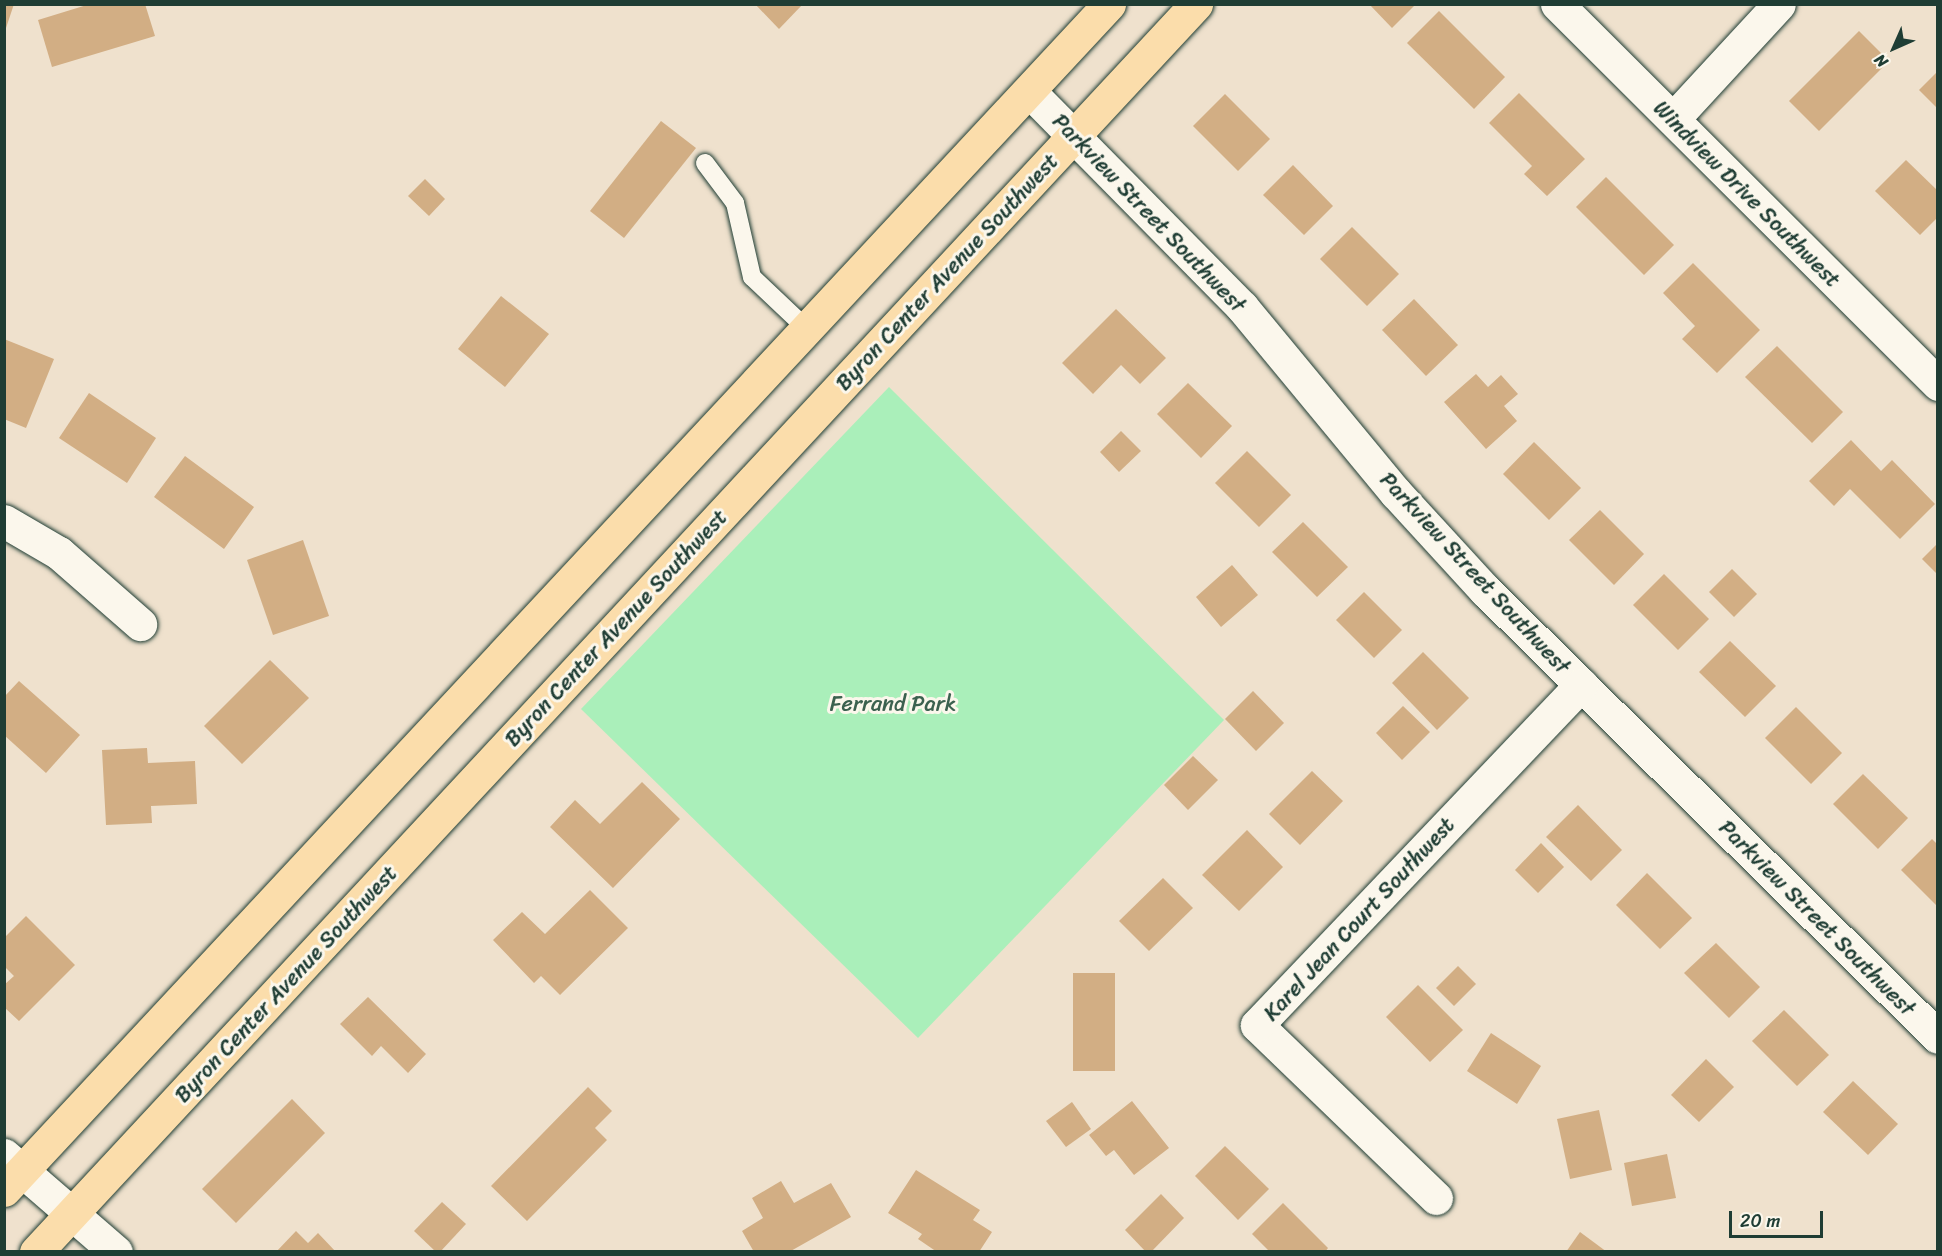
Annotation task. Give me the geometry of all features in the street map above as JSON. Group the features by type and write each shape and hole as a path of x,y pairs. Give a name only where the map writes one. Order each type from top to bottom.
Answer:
{"main road":[{"path":"10,1173 807,330 1030,92 1109,4"},
{"name":"Byron Center Avenue Southwest","path":"36,1251 1196,4"}],"street":[{"name":"Windview Drive Southwest","path":"1557,4 1938,384"},
{"path":"1672,119 1779,4"},
{"name":"Parkview Street Southwest","path":"1030,92 1242,307 1423,524 1581,685 1938,1037"},
{"path":"4,521 58,553 140,624"},
{"name":"Karel Jean Court Southwest","path":"1437,1198 1257,1025 1581,685"},
{"path":"10,1173 74,1212 116,1251"}],"lane":[{"path":"705,163 735,203 752,276 807,330"}],"green space":[{"name":"Ferrand Park","path":"889,387 1224,720 918,1038 581,709"}],"building":[{"path":"4,4 14,4 5,31 4,31"},
{"path":"90,4 145,4 155,36 52,67 38,20"},
{"path":"755,4 803,4 779,29"},
{"path":"1369,4 1416,4 1392,28"},
{"path":"1439,11 1505,77 1474,109 1407,43"},
{"path":"1859,31 1889,61 1819,131 1789,101"},
{"path":"1938,71 1938,109 1919,90"},
{"path":"1519,93 1585,159 1547,196 1524,174 1532,166 1489,123"},
{"path":"1225,94 1270,139 1238,171 1193,126"},
{"path":"661,121 696,148 624,238 590,211"},
{"path":"1906,160 1938,191 1938,217 1920,235 1875,191"},
{"path":"1293,165 1333,206 1304,235 1263,195"},
{"path":"1606,177 1674,245 1644,275 1576,207"},
{"path":"425,179 445,199 429,216 408,196"},
{"path":"1352,227 1399,274 1367,306 1320,259"},
{"path":"1693,263 1760,330 1717,373 1682,339 1695,326 1663,293"},
{"path":"501,296 549,334 505,387 458,349"},
{"path":"1414,299 1458,345 1426,376 1382,330"},
{"path":"1116,309 1166,358 1140,384 1121,365 1093,394 1062,363"},
{"path":"4,339 54,359 26,428 4,419"},
{"path":"1777,346 1843,412 1812,443 1745,377"},
{"path":"1476,374 1488,387 1501,375 1518,394 1504,406 1517,421 1486,449 1444,402"},
{"path":"1188,383 1232,426 1201,458 1157,414"},
{"path":"89,393 156,438 127,483 59,438"},
{"path":"1121,431 1141,451 1119,472 1100,452"},
{"path":"1851,440 1881,471 1892,460 1935,504 1900,539 1850,489 1834,506 1809,481"},
{"path":"1534,442 1581,488 1549,520 1503,474"},
{"path":"1247,451 1291,495 1259,527 1215,483"},
{"path":"185,456 254,507 224,549 154,497"},
{"path":"1600,510 1644,554 1614,585 1569,540"},
{"path":"1303,522 1348,567 1317,597 1272,552"},
{"path":"303,540 329,616 273,635 247,560"},
{"path":"1938,543 1938,575 1922,559"},
{"path":"1232,565 1258,595 1221,627 1196,597"},
{"path":"1732,569 1757,594 1734,617 1709,592"},
{"path":"1664,574 1709,619 1678,650 1633,605"},
{"path":"1364,592 1402,630 1374,658 1336,620"},
{"path":"1730,641 1776,686 1745,717 1699,672"},
{"path":"1423,652 1469,698 1437,730 1392,683"},
{"path":"270,660 309,698 242,764 204,726"},
{"path":"19,681 80,735 46,773 4,735 4,697"},
{"path":"1253,691 1284,723 1256,751 1225,719"},
{"path":"1403,706 1430,732 1402,760 1376,733"},
{"path":"1796,707 1842,753 1811,784 1765,738"},
{"path":"147,748 148,763 195,761 197,804 151,806 152,823 106,825 102,750"},
{"path":"1193,756 1218,780 1188,810 1164,785"},
{"path":"1312,771 1343,801 1300,845 1269,814"},
{"path":"1863,774 1908,818 1878,849 1833,804"},
{"path":"642,782 680,819 613,888 550,827 575,800 600,824"},
{"path":"1578,805 1622,850 1591,881 1546,837"},
{"path":"1247,830 1283,867 1239,911 1202,875"},
{"path":"1932,839 1938,845 1938,907 1901,870"},
{"path":"1541,843 1564,867 1538,893 1515,870"},
{"path":"1647,873 1692,918 1660,949 1616,905"},
{"path":"1163,878 1193,908 1149,951 1119,921"},
{"path":"590,890 628,928 560,995 541,976 534,983 493,940 522,912 545,934"},
{"path":"26,916 75,965 19,1021 4,1007 4,985 14,976 4,966 4,938"},
{"path":"1716,943 1760,987 1729,1018 1684,973"},
{"path":"1458,966 1476,984 1454,1006 1436,988"},
{"path":"1073,973 1115,973 1115,1071 1073,1071"},
{"path":"1418,985 1463,1030 1430,1062 1386,1017"},
{"path":"368,997 426,1054 408,1073 381,1046 372,1056 340,1024"},
{"path":"1784,1010 1829,1055 1797,1086 1752,1041"},
{"path":"1491,1033 1541,1066 1517,1104 1467,1071"},
{"path":"1706,1059 1734,1087 1699,1122 1671,1095"},
{"path":"1853,1081 1898,1124 1868,1155 1823,1112"},
{"path":"588,1087 612,1111 595,1128 607,1140 527,1221 491,1186"},
{"path":"292,1099 325,1133 236,1223 202,1189"},
{"path":"1132,1101 1169,1148 1134,1175 1114,1150 1106,1156 1089,1135"},
{"path":"1072,1102 1091,1129 1066,1147 1046,1121"},
{"path":"1599,1110 1612,1170 1570,1179 1557,1119"},
{"path":"1225,1146 1269,1189 1238,1220 1195,1176"},
{"path":"1667,1154 1676,1198 1632,1206 1624,1163"},
{"path":"916,1170 980,1210 973,1220 992,1232 979,1252 937,1252 918,1239 922,1234 888,1213"},
{"path":"781,1181 794,1203 831,1183 851,1217 789,1252 754,1252 742,1231 763,1218 752,1198"},
{"path":"1161,1194 1184,1218 1151,1252 1146,1252 1125,1230"},
{"path":"442,1202 466,1224 440,1252 436,1252 414,1231"},
{"path":"1283,1203 1328,1248 1325,1252 1270,1252 1252,1234"},
{"path":"296,1231 308,1243 318,1233 336,1252 276,1252"},
{"path":"1580,1232 1607,1252 1566,1252"}]}
